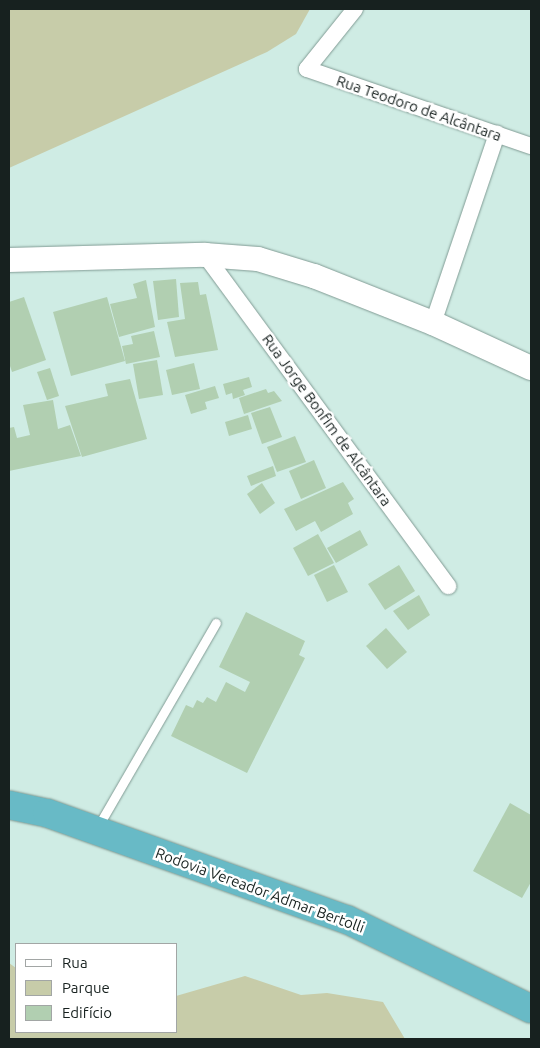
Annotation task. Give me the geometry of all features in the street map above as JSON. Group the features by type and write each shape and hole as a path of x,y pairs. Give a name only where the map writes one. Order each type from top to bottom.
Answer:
{"highway":[{"path":"9,798 47,813"},
{"name":"Rodovia Vereador Admar Bertolli","path":"9,805 47,813 348,920 531,1010"},
{"path":"9,813 47,813"}],"main road":[{"path":"9,260 205,255 258,259 314,276 433,323 531,368"}],"street":[{"name":"Rua Teodoro de Alcântara","path":"355,9 307,70 531,146"},
{"path":"433,323 497,134"},
{"name":"Rua Jorge Bonfim de Alcântara","path":"205,255 448,586"}],"lane":[{"path":"96,830 216,623"}],"green space":[{"path":"9,9 310,9 296,34 267,52 9,168"},
{"path":"9,963 15,967 15,1033 178,1033 178,995 245,976 301,995 327,993 383,1002 405,1039 9,1039"}],"building":[{"path":"176,279 179,317 158,320 153,281"},
{"path":"146,280 155,327 119,337 110,304 137,298 133,284"},
{"path":"198,282 200,295 206,294 218,350 175,357 167,322 185,319 180,283"},
{"path":"24,297 46,360 12,372 9,363 9,302"},
{"path":"107,297 125,361 71,376 53,312"},
{"path":"154,331 160,357 126,364 122,346 133,344 131,336"},
{"path":"157,360 163,395 139,399 133,364"},
{"path":"194,363 200,389 172,395 166,370"},
{"path":"50,368 59,396 47,400 37,372"},
{"path":"249,377 252,387 243,390 245,395 233,399 232,393 226,395 223,384"},
{"path":"130,379 147,439 82,457 65,406 108,396 105,384"},
{"path":"215,386 219,398 205,402 207,409 191,414 185,395"},
{"path":"266,389 268,393 274,391 282,401 244,414 239,398"},
{"path":"53,400 58,429 70,425 81,456 9,471 9,428 14,427 17,438 30,435 23,405"},
{"path":"270,407 282,437 262,444 251,413"},
{"path":"248,415 252,429 229,436 225,422"},
{"path":"295,436 306,462 277,472 267,447"},
{"path":"314,460 326,488 301,499 289,471"},
{"path":"273,466 276,476 251,486 247,476"},
{"path":"343,482 354,499 348,503 353,514 321,532 315,521 296,531 284,509"},
{"path":"262,483 275,503 260,514 247,494"},
{"path":"360,530 368,545 336,563 327,548"},
{"path":"318,534 334,563 308,576 293,548"},
{"path":"334,565 348,592 327,602 314,575"},
{"path":"399,565 415,591 385,610 368,584"},
{"path":"419,595 430,615 408,630 393,611"},
{"path":"246,612 305,641 299,655 305,658 247,773 171,736 186,705 193,708 197,700 203,703 207,697 216,702 226,682 245,692 250,682 219,667"},
{"path":"386,628 407,652 387,669 366,646"},
{"path":"510,803 531,815 531,882 522,898 473,871"}]}
